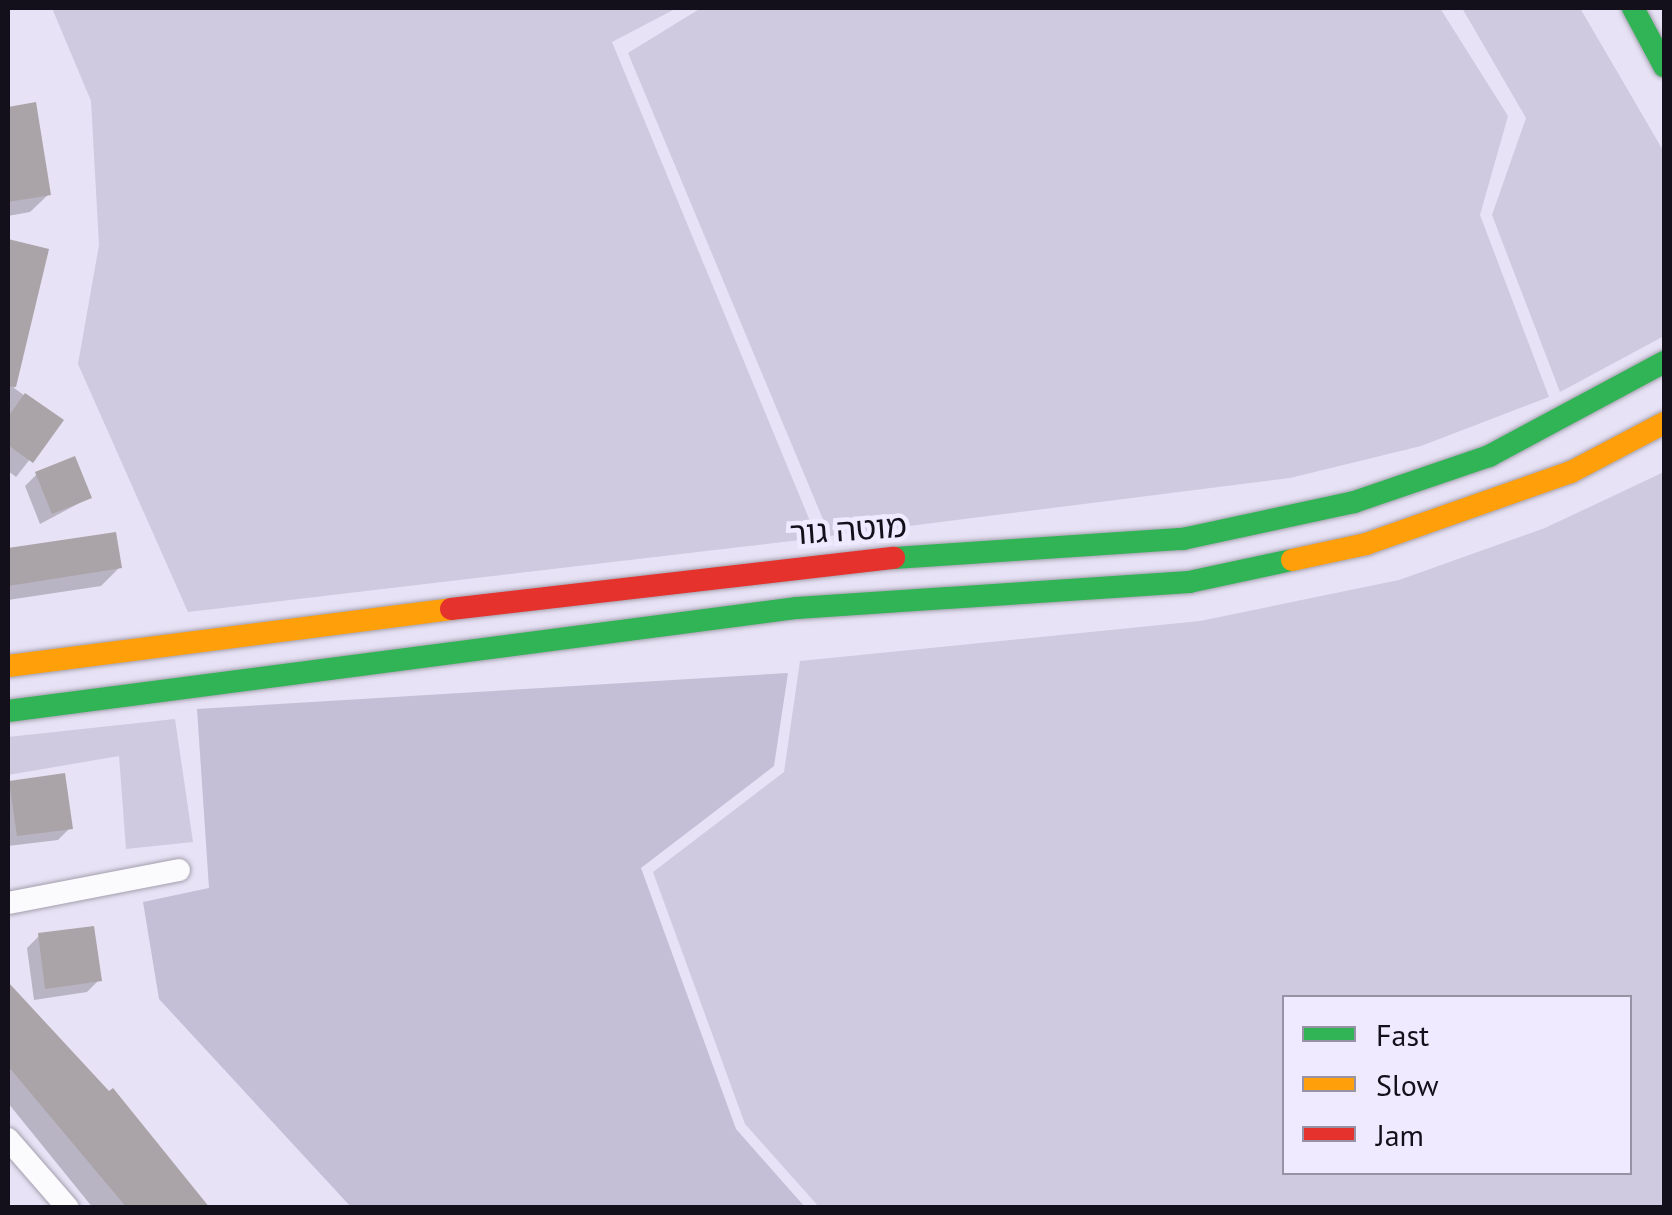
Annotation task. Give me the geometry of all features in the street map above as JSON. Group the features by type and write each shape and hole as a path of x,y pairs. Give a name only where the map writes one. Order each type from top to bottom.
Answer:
{"main road":[{"path":"1632,8 1664,66"},
{"name":"מוטה גור","path":"8,666 793,565 1182,539 1354,502 1489,456 1664,362"},
{"path":"8,710 797,608 1189,582 1366,544 1571,472 1664,424"}],"street":[{"path":"8,903 179,870"},
{"path":"8,1138 68,1208"}],"shaded area":[{"path":"52,8 677,8 612,42 817,538 188,612 78,364 99,245 91,101"},
{"path":"701,8 1440,8 1508,116 1480,215 1549,397 1421,446 1290,478 830,536 628,53"},
{"path":"1462,8 1580,8 1664,152 1664,336 1560,392 1492,215 1526,118"},
{"path":"1664,472 1664,1207 819,1207 745,1124 653,872 784,772 800,661 1200,621 1399,580 1545,528"},
{"path":"788,673 774,766 641,868 736,1129 805,1207 351,1207 159,999 143,902 209,888 197,709"},
{"path":"175,719 193,842 126,849 119,756 8,775 8,737"}],"building":[{"path":"36,102 51,195 8,202 8,107"},
{"path":"8,239 49,249 16,387 8,386"},
{"path":"25,393 64,420 33,463 8,445 8,417"},
{"path":"75,456 92,498 52,514 35,472"},
{"path":"116,532 122,568 8,586 8,548"},
{"path":"65,773 73,829 17,836 9,781"},
{"path":"94,926 102,981 45,989 38,933"},
{"path":"8,982 109,1091 113,1088 210,1208 127,1208 8,1066"}],"traffic: fast":[{"path":"1633,8 1664,66"},
{"path":"894,558 1183,539 1354,502 1489,456 1664,362"},
{"path":"8,711 797,608 1189,582 1292,560"}],"traffic: slow":[{"path":"1292,560 1366,544 1571,472 1664,423"},
{"path":"8,666 451,609"}],"traffic: jam":[{"path":"451,609 894,558"}]}
